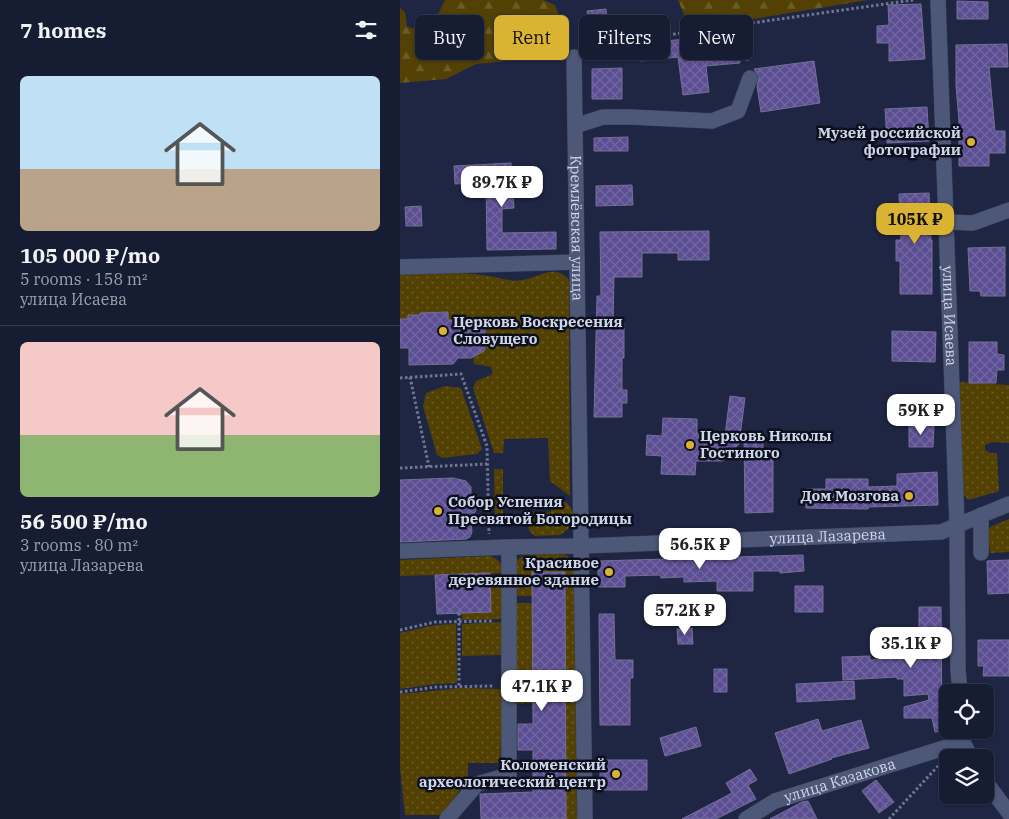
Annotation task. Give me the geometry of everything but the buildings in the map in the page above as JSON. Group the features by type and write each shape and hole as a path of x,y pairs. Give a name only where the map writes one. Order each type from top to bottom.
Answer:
{"street":[{"name":"улица Исаева","path":"938,0 957,525 959,684"},
{"name":"Кремлёвская улица","path":"574,57 585,819"},
{"path":"575,126 613,117 712,121 738,111 750,78"},
{"path":"946,222 973,223 1009,210"},
{"path":"400,267 577,262"},
{"name":"улица Лазарева","path":"400,551 941,532 1009,504"},
{"path":"981,515 981,553"},
{"path":"447,819 477,784 509,775 509,547"},
{"name":"улица Казакова","path":"948,749 960,739"},
{"name":"улица Казакова","path":"746,819 775,801 939,757"},
{"path":"994,793 1009,813"}],"path":[{"path":"753,22 913,0"},
{"path":"574,57 578,47 680,33"},
{"path":"747,60 750,78"},
{"path":"400,378 461,374 487,446 489,547"},
{"path":"410,377 429,467"},
{"path":"400,468 487,464"},
{"path":"459,613 459,686"},
{"path":"400,630 435,622 509,620"},
{"path":"400,692 436,687 508,686"},
{"path":"889,819 939,757"}],"green space":[{"path":"445,0 543,0 555,5 559,15 494,15 494,60 526,60 476,64 446,79 400,83 400,8 405,12 407,27 415,28 415,60 484,60 484,15 438,15"},
{"path":"678,0 868,0 753,19 753,15 684,15"},
{"path":"441,272 477,274 505,280 523,280 547,272 558,272 569,280 570,496 550,481 548,438 504,439 503,453 494,453 473,388 476,381 493,373 491,367 474,364 473,354 480,353 485,348 485,320 448,320 447,312 421,313 420,315 408,315 408,319 400,319 400,274"},
{"path":"958,382 1009,385 1009,443 992,442 985,445 985,450 990,453 997,453 999,491 969,500 962,494"},
{"path":"445,386 461,388 482,449 477,454 442,458 437,455 423,406 426,393"},
{"path":"494,469 503,469 503,516 551,512 551,504 554,499 559,499 570,507 574,520 573,525 560,535 535,536 529,531 528,522 495,522"},
{"path":"1009,519 1009,552 990,553 988,532 990,527"},
{"path":"530,554 558,554 569,557 574,566 577,819 566,819 565,572 532,596 515,596 516,562 520,558"},
{"path":"490,556 500,562 503,573 400,576 400,560"},
{"path":"490,586 503,586 502,619 462,620 462,613 491,612"},
{"path":"515,603 532,603 532,675 515,675"},
{"path":"502,622 502,655 462,656 462,624"},
{"path":"456,624 457,683 400,689 400,633 436,625"},
{"path":"533,682 533,703 515,704 515,683"},
{"path":"462,688 499,689 503,691 500,763 468,763 468,777 444,815 405,815 400,768 400,694"}],"place":[{"name":"Музей российской фотографии","path":"971,142"},
{"name":"Церковь Воскресения Словущего","path":"443,331"},
{"name":"Церковь Николы Гостиного","path":"690,445"},
{"name":"Дом Мозгова","path":"909,496"},
{"name":"Собор Успения Пресвятой Богородицы","path":"438,511"},
{"name":"Красивое деревянное здание","path":"609,572"},
{"name":"Коломенский археологический центр","path":"616,774"}]}
